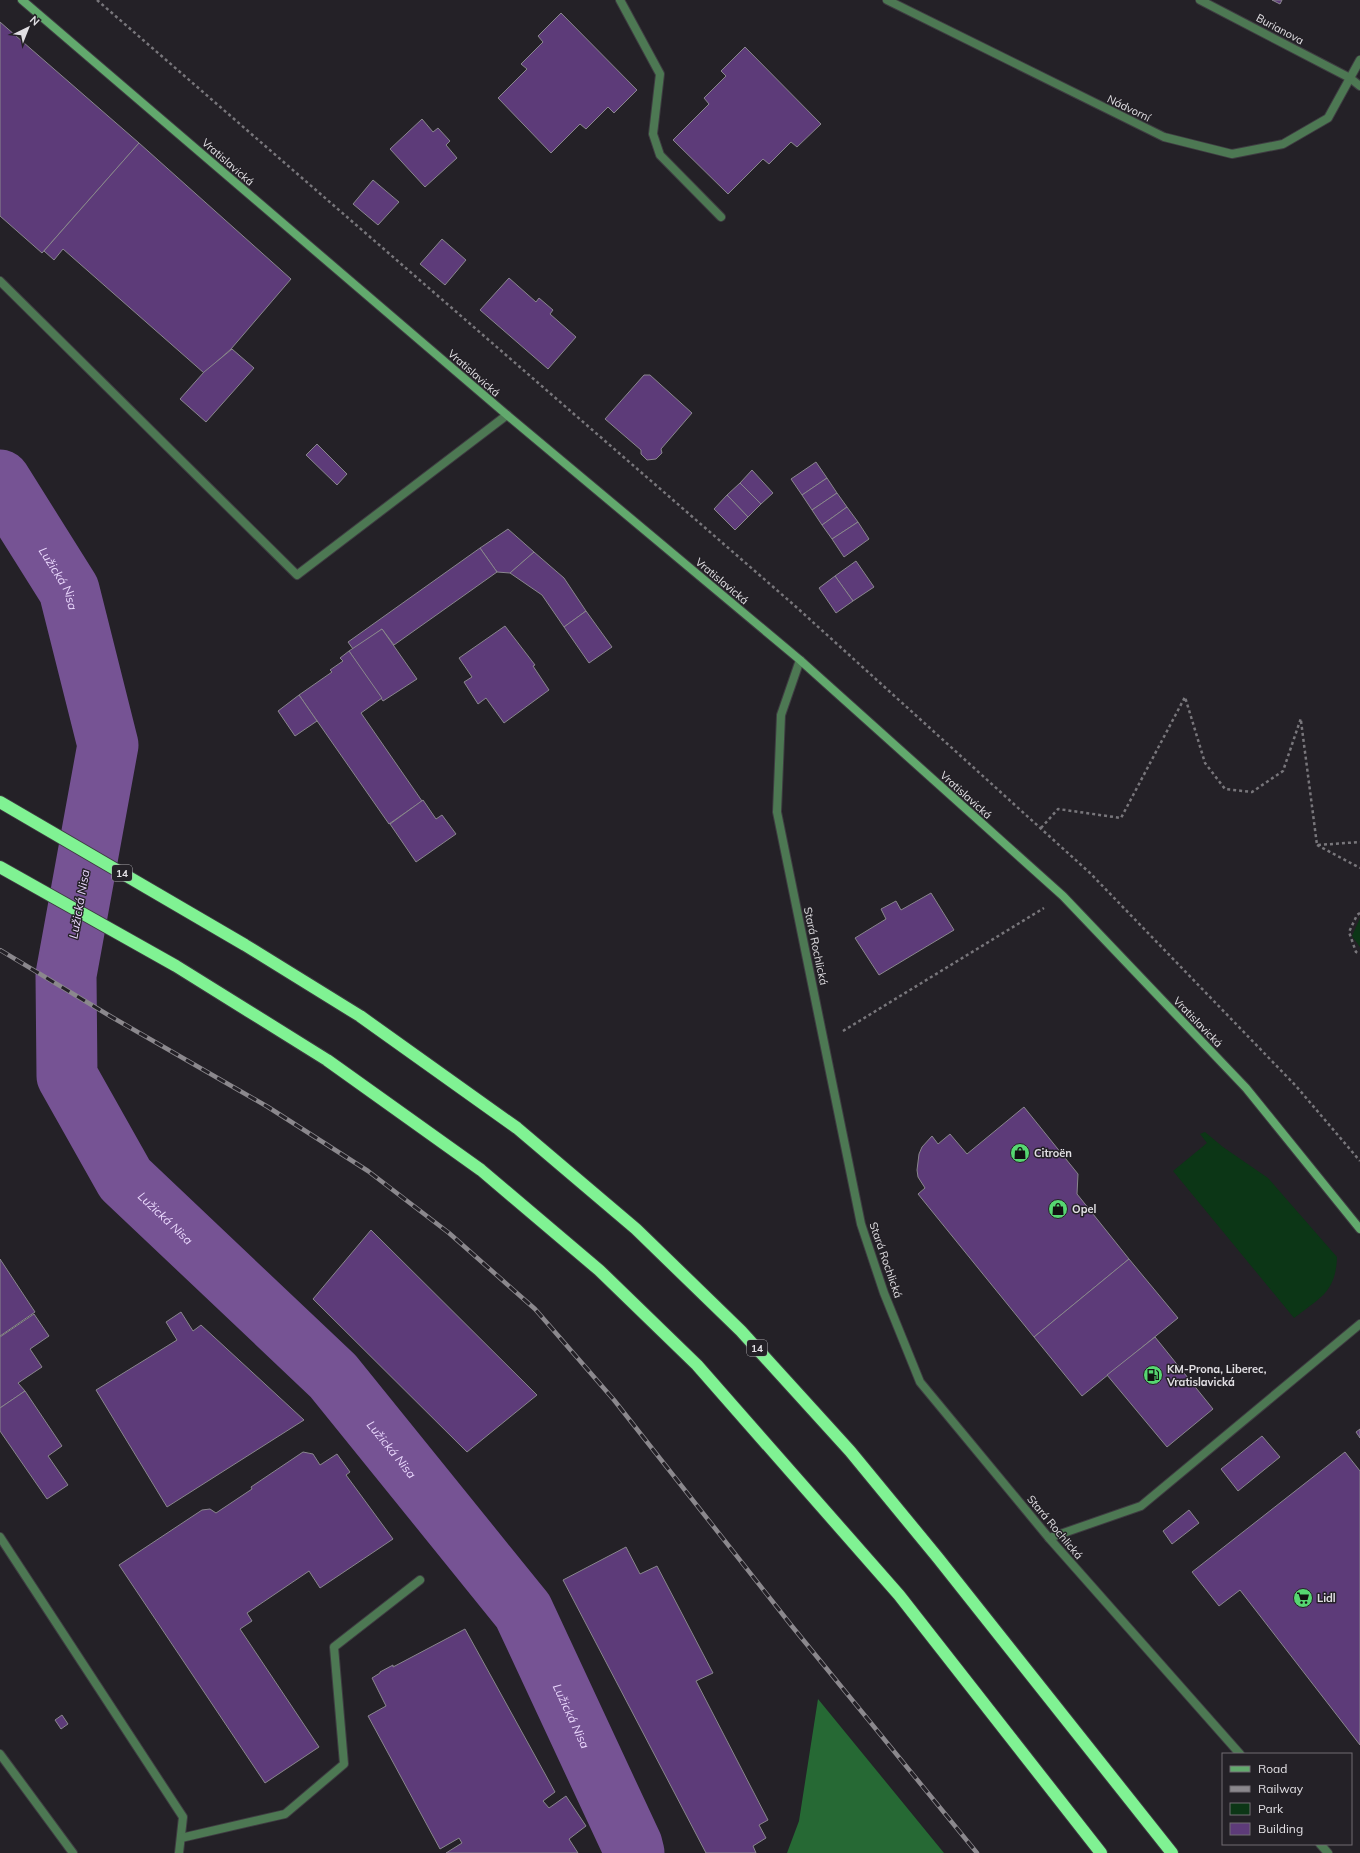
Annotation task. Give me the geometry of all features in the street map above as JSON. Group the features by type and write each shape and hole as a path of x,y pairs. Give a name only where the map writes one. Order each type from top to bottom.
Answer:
{"highway":[{"name":"14","path":"0,802 245,944 360,1016 517,1128 636,1229 741,1331 850,1451 938,1558 1172,1853"},
{"path":"0,867 176,966 327,1060 481,1170 599,1270 697,1365 900,1595 1101,1853"}],"street":[{"name":"Vratislavická","path":"22,0 507,415 800,660 1063,896 1246,1088 1360,1229"},
{"path":"620,0 660,74 653,134 660,155 721,217"},
{"name":"Nádvorní","path":"887,0 1164,137 1232,154 1283,144 1328,118 1350,78"},
{"name":"Burianova","path":"1200,0 1350,78 1360,86"},
{"path":"1350,78 1360,60"},
{"path":"0,281 297,575 507,415"},
{"name":"Stará Rochlická","path":"800,660 781,715 777,812 861,1224 884,1292 920,1382 1049,1538 1239,1753"},
{"path":"1049,1538 1141,1506 1360,1324"},
{"path":"0,1537 183,1817 179,1853"},
{"path":"181,1838 284,1814 344,1764 334,1647 420,1580"},
{"path":"0,1754 74,1853"},
{"path":"1321,1845 1328,1853"}],"path":[{"path":"97,0 794,605 1090,873 1296,1086 1360,1161"},
{"path":"1041,828 1058,809 1121,818 1185,697 1205,762 1225,789 1252,792 1283,771 1301,718 1317,845"},
{"path":"1317,845 1360,842"},
{"path":"1317,845 1360,868"},
{"path":"824,1042 1063,896"},
{"path":"1360,913 1357,915 1349,932 1356,952 1360,954"}],"green space":[{"path":"1360,918 1360,947 1352,936"},
{"path":"1205,1132 1223,1147 1268,1178 1337,1257 1334,1278 1330,1286 1319,1299 1294,1318 1173,1171 1207,1143 1200,1134"},
{"path":"818,1699 944,1853 787,1853 799,1821"}],"building":[{"path":"1272,0 1282,0 1280,4"},
{"path":"561,13 637,90 614,113 608,107 586,129 580,124 551,153 498,98 527,69 521,64 543,42 538,36"},
{"path":"0,22 139,143 42,253 0,216"},
{"path":"745,47 821,124 797,147 791,142 769,164 763,159 728,194 673,140 709,104 704,98 726,76 721,71"},
{"path":"422,119 433,132 438,128 450,141 446,145 457,158 425,187 390,149"},
{"path":"139,143 291,279 231,349 204,373 63,249 54,260 44,251"},
{"path":"373,180 399,202 378,225 353,204"},
{"path":"442,239 466,260 445,285 420,264"},
{"path":"509,278 536,302 539,298 553,310 550,314 576,337 548,369 480,310"},
{"path":"232,349 254,368 206,422 180,399 204,372"},
{"path":"644,375 650,375 692,413 661,449 662,453 656,459 647,460 641,454 641,450 605,419"},
{"path":"317,444 347,474 337,485 306,455"},
{"path":"816,462 827,478 802,495 791,479"},
{"path":"752,470 773,493 761,504 740,483"},
{"path":"827,478 837,493 812,510 802,495"},
{"path":"740,483 761,504 748,517 727,495"},
{"path":"837,493 847,507 822,525 812,510"},
{"path":"727,495 748,517 735,530 714,509"},
{"path":"847,507 858,522 832,539 822,525"},
{"path":"858,522 869,539 844,557 832,539"},
{"path":"508,529 534,552 510,573 497,572 480,548"},
{"path":"480,548 497,572 394,645 382,629 353,649 348,642"},
{"path":"534,552 564,578 586,611 564,627 542,595 510,573"},
{"path":"856,561 874,587 853,601 835,576"},
{"path":"835,576 853,601 836,613 819,588"},
{"path":"586,611 612,647 589,663 564,627"},
{"path":"505,626 535,665 533,666 549,690 504,723 486,698 478,704 464,682 472,677 459,658"},
{"path":"382,629 417,679 383,701 349,651"},
{"path":"349,651 382,698 361,713 422,801 389,824 299,695 332,672 330,670 343,661 340,658"},
{"path":"299,695 317,721 295,736 278,711"},
{"path":"423,800 436,819 442,815 456,834 416,862 390,824"},
{"path":"931,893 954,930 879,975 855,938 886,919 881,909 896,901 901,910"},
{"path":"1024,1107 1078,1174 1077,1194 1129,1259 1034,1337 918,1194 925,1188 918,1177 917,1170 919,1154 922,1147 932,1136 938,1144 950,1134 967,1154"},
{"path":"371,1230 537,1395 467,1452 313,1299"},
{"path":"0,1259 35,1312 0,1336"},
{"path":"1129,1259 1178,1318 1082,1396 1034,1337"},
{"path":"181,1312 193,1331 201,1325 304,1420 167,1507 96,1390 177,1340 166,1322"},
{"path":"34,1314 49,1336 30,1349 42,1367 18,1383 25,1391 0,1408 0,1337"},
{"path":"1155,1337 1213,1409 1167,1447 1107,1375"},
{"path":"25,1391 62,1446 48,1456 68,1485 47,1499 0,1431 0,1408"},
{"path":"1360,1429 1360,1438 1356,1432"},
{"path":"1262,1436 1280,1457 1238,1491 1221,1469"},
{"path":"303,1452 313,1454 320,1465 337,1454 350,1472 346,1475 393,1539 320,1588 309,1571 247,1613 252,1621 240,1629 319,1747 265,1783 119,1565 202,1510 210,1509 216,1513"},
{"name":"Lidl","path":"1345,1452 1360,1471 1360,1745 1240,1590 1219,1606 1192,1572"},
{"path":"1189,1510 1199,1523 1172,1544 1163,1531"},
{"path":"626,1547 640,1574 657,1566 713,1673 696,1681 768,1820 759,1825 766,1838 753,1846 756,1853 706,1853 563,1580"},
{"path":"465,1629 555,1792 543,1801 549,1808 566,1796 586,1826 569,1839 578,1853 446,1853 462,1843 459,1838 440,1849 368,1716 386,1706 372,1678 393,1665 393,1667"},
{"path":"62,1715 68,1724 61,1729 55,1720"}],"waterway":[{"name":"Lužická Nisa","path":"0,480 69,590 108,745 66,975 67,1076 125,1179 333,1376 523,1611 632,1845 634,1853"}],"railway":[{"path":"0,950 110,1016 268,1107 368,1171 449,1233 535,1309 614,1400 791,1625 977,1853"}],"place":[{"name":"Citroën","path":"1020,1153"},
{"name":"Opel","path":"1058,1209"},
{"name":"KM-Prona, Liberec, Vratislavická","path":"1153,1375"},
{"name":"Lidl","path":"1303,1598"}]}
